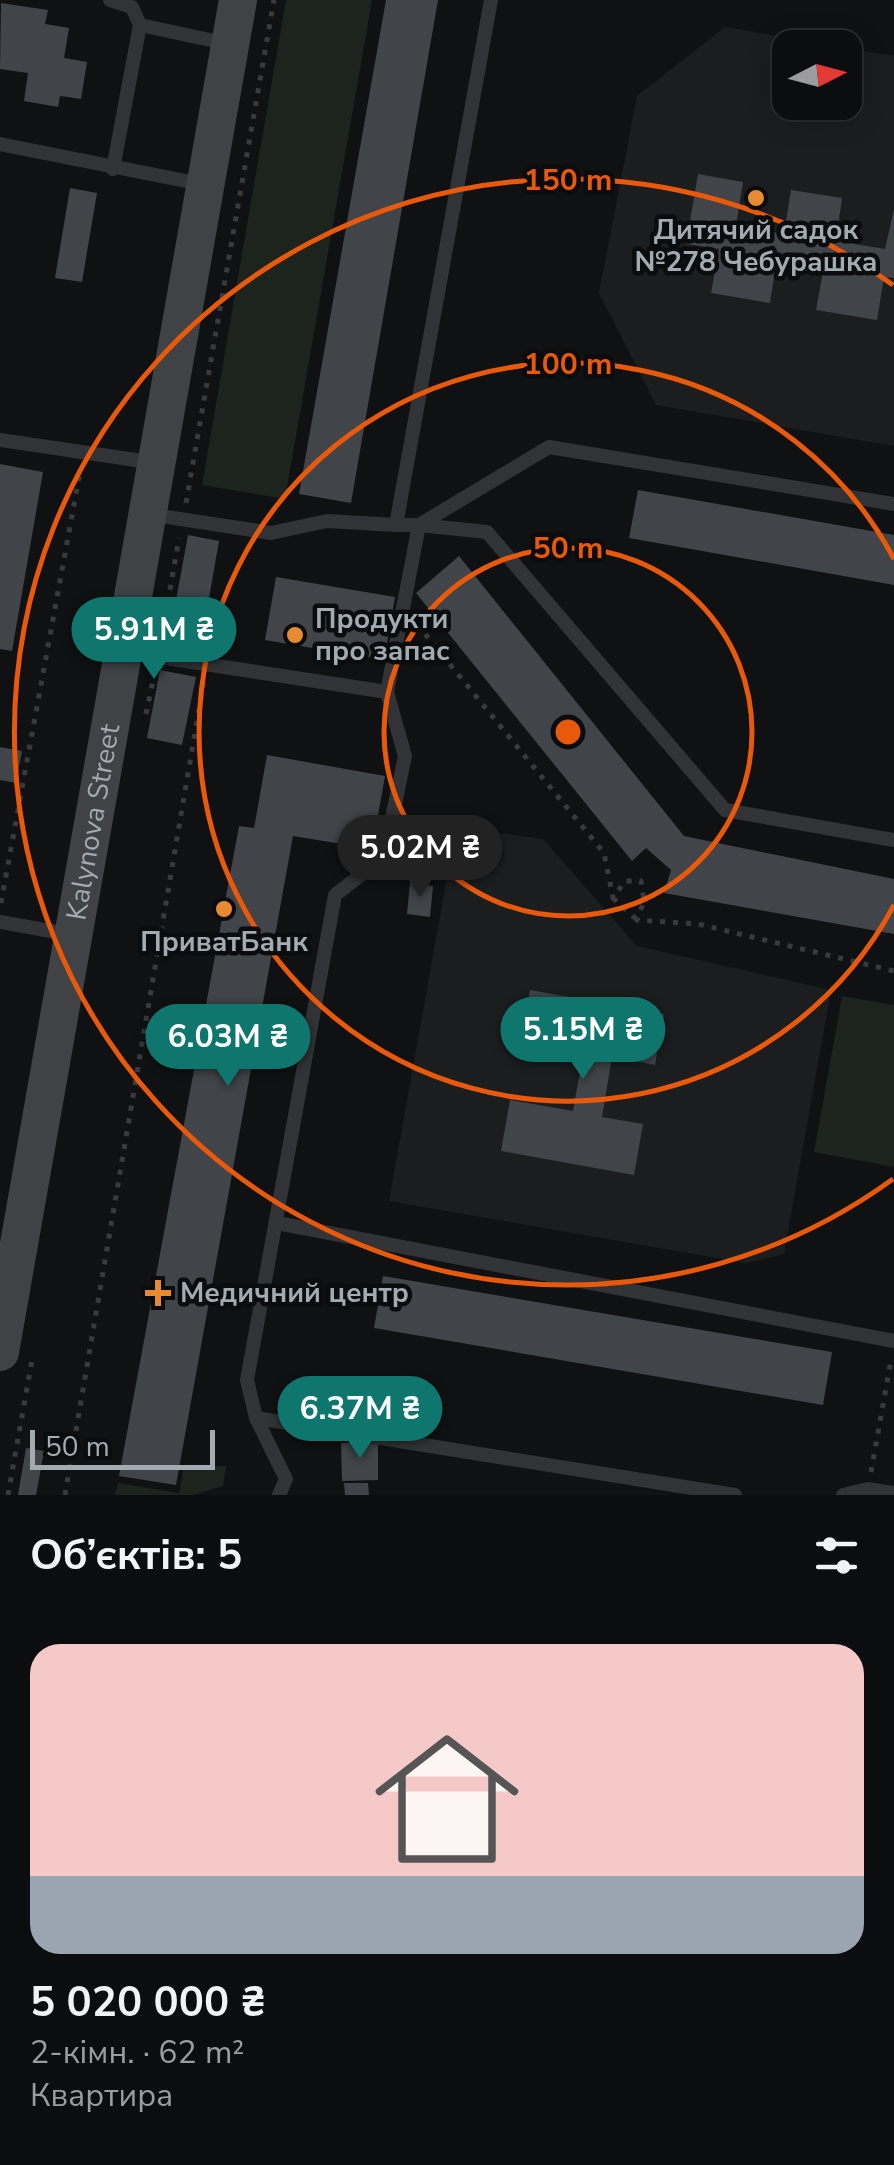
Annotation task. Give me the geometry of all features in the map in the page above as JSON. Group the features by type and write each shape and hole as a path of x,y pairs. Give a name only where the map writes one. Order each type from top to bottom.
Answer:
{"main road":[{"name":"Kalynova Street","path":"0,1352 6,1282 74,935 141,654 165,517 156,463 238,0"}],"lane":[{"path":"110,0 132,7 140,24 113,169"},
{"path":"396,524 491,0"},
{"path":"140,24 230,44"},
{"path":"0,144 207,185"},
{"path":"0,440 156,463"},
{"path":"279,1495 286,1479 256,1418 248,1380 335,895 384,857 405,756 387,692 419,525 549,447 894,504"},
{"path":"165,517 271,533 327,521 487,532 725,810 894,840"},
{"path":"141,654 387,692"},
{"path":"0,922 74,935"},
{"path":"277,1223 894,1344"},
{"path":"256,1418 736,1495"},
{"path":"843,1495 868,1488 894,1492"}],"path":[{"path":"141,654 165,517 274,0"},
{"path":"0,911 84,452"},
{"path":"404,608 604,853 614,898 637,920 698,924 894,972"},
{"path":"64,1495 207,664"},
{"path":"614,898 625,882 641,880 644,901 637,920"},
{"path":"868,1488 894,1344"}],"shaded area":[{"path":"286,0 372,0 285,499 202,485"},
{"name":"Дитячий садок №278 Чебурашка","path":"725,27 772,35 772,120 862,120 862,51 894,56 894,446 656,405 599,293 637,96"},
{"path":"456,827 543,839 637,946 831,990 784,1254 746,1263 389,1201"},
{"path":"842,996 894,1005 894,1167 814,1152"},
{"path":"184,1466 226,1466 223,1486 193,1495 115,1495 118,1483 179,1493"}],"building":[{"path":"386,0 438,0 351,503 299,494"},
{"path":"1,3 48,10 45,24 69,28 64,58 87,62 81,99 60,96 58,107 24,101 28,73 0,69"},
{"path":"698,174 743,182 736,226 784,234 791,190 842,198 836,241 885,249 894,209 894,278 884,277 877,320 816,310 824,266 777,258 770,303 711,293 719,249 686,244"},
{"path":"70,188 97,193 82,282 55,278"},
{"path":"0,464 43,472 12,651 0,649"},
{"path":"638,490 894,535 894,585 629,538"},
{"path":"188,535 219,541 203,633 171,627"},
{"path":"459,556 684,836 894,879 894,934 664,893 671,870 646,848 632,861 416,593"},
{"path":"276,577 395,597 384,660 265,640"},
{"path":"160,670 196,677 182,745 147,738"},
{"path":"0,747 22,751 16,783 0,780"},
{"path":"267,755 385,776 372,849 293,836 176,1485 119,1476 239,826 254,828"},
{"path":"410,883 433,886 430,917 407,914"},
{"path":"530,990 664,1014 655,1065 612,1057 602,1117 643,1124 634,1175 501,1151 510,1100 573,1111 583,1054 520,1042"},
{"path":"383,1276 832,1352 823,1405 374,1328"},
{"path":"378,1442 378,1480 342,1481 341,1443"},
{"path":"26,1448 44,1451 36,1495 18,1495"},
{"path":"344,1483 368,1483 369,1495 345,1495"}],"place":[{"name":"Дитячий садок №278 Чебурашка","path":"756,198"},
{"name":"Продукти про запас","path":"295,635"},
{"name":"ПриватБанк","path":"224,909"},
{"name":"Медичний центр","path":"158,1293"}]}
